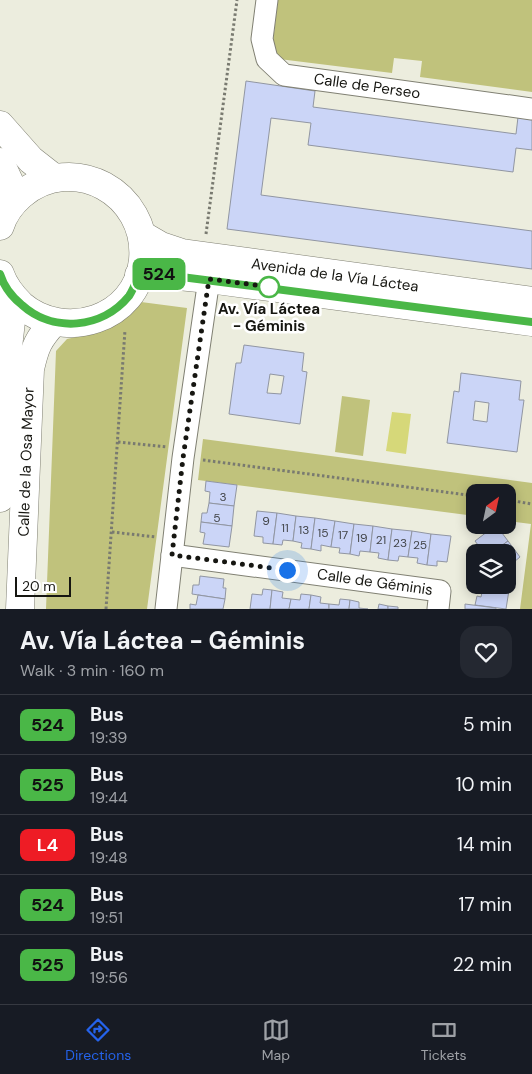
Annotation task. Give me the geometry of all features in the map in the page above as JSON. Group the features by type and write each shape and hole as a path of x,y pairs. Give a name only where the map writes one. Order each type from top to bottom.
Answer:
{"street":[{"name":"Calle de Perseo","path":"267,0 262,39 267,59 284,75 532,109"},
{"path":"0,125 32,160 54,178"},
{"path":"0,162 12,188 6,214"},
{"path":"6,214 31,187 54,178 74,176 94,180 112,190 126,202 136,218 142,235 143,261 134,285 111,312 98,319 83,323 68,324 54,322 31,313 6,285"},
{"name":"Avenida de la Vía Láctea","path":"142,235 161,246 182,253 532,301"},
{"name":"Avenida de la Vía Láctea","path":"134,285 158,274 209,279 532,322"},
{"path":"166,609 184,453 209,279"},
{"name":"Calle de la Osa Mayor","path":"0,498 6,365 11,321 6,285"},
{"name":"Calle de la Osa Mayor","path":"20,609 30,369 35,349 43,335 54,322"},
{"name":"Calle de Géminis","path":"173,548 440,591 438,609"}],"path":[{"path":"200,234 207,234 237,0"},
{"path":"106,609 118,442 134,285"},
{"path":"118,442 466,495"},
{"path":"516,501 532,504"},
{"path":"112,532 142,535 173,548"}],"green space":[{"path":"278,0 532,0 532,92 420,77 422,61 394,58 392,73 271,58"},
{"path":"141,302 187,308 147,609 46,609 56,351 67,339 110,327"},
{"path":"342,396 370,400 363,456 335,452"},
{"path":"203,439 532,483 532,609 520,609 531,524 516,522 516,484 466,484 466,515 198,480"}],"shaded area":[{"path":"392,412 411,414 406,454 386,451"}],"building":[{"path":"246,81 315,91 313,107 516,134 518,117 532,119 532,150 516,148 513,172 308,145 311,123 271,118 261,195 532,231 532,269 227,229"},
{"path":"244,345 304,353 302,371 307,372 300,424 229,414 236,363 241,363","holes":["270,374 284,376 281,394 267,393"]},
{"path":"461,373 521,381 519,400 524,400 517,452 447,443 454,391 459,392","holes":["475,401 489,403 487,422 473,420"]},
{"path":"206,481 237,485 234,506 209,503 210,492 205,491"},
{"path":"209,503 234,506 232,526 201,522 202,513 207,513"},
{"path":"257,511 277,513 273,544 263,543 263,537 254,536"},
{"path":"277,513 296,516 293,541 283,540 282,545 273,544"},
{"path":"296,516 315,518 311,549 301,548 302,543 293,541"},
{"path":"315,518 335,521 331,547 321,545 321,551 311,549"},
{"path":"335,521 354,524 350,554 339,553 340,548 331,547"},
{"path":"201,522 232,526 229,547 203,544 205,533 200,532"},
{"path":"354,524 373,526 370,552 360,551 359,556 350,554"},
{"path":"373,526 392,529 388,560 378,558 379,553 370,552"},
{"path":"392,529 412,531 408,557 399,556 398,561 388,560"},
{"path":"412,531 431,534 427,565 417,563 418,558 408,557"},
{"path":"431,534 451,536 447,562 437,561 437,566 427,565"},
{"path":"484,534 503,534 508,541 504,544 477,544 475,541"},
{"path":"516,552 520,557 516,560"},
{"path":"200,576 224,579 223,588 226,588 225,599 192,594 193,585 199,585"},
{"path":"263,589 272,590 270,609 250,609 252,594 262,595"},
{"path":"272,590 283,592 282,598 291,599 289,609 270,609"},
{"path":"301,594 311,595 309,609 289,609 291,599 300,600"},
{"path":"482,594 508,594 506,609 475,605 477,596 481,597"},
{"path":"198,595 225,599 223,609 190,609 190,604 196,605"},
{"path":"311,595 321,597 320,603 329,604 329,609 309,609"},
{"path":"340,599 350,600 349,609 329,609 329,604 339,605"},
{"path":"350,600 359,602 359,608 368,609 349,609"},
{"path":"379,604 388,606 388,609 378,609"},
{"path":"465,604 496,608 496,609 465,609"},
{"path":"388,606 398,607 398,609 388,609"}],"bus line":[{"name":"524","path":"0,274 1,279 12,296 31,313 54,322 68,324 98,319 111,312 129,296 139,275 158,274 532,322"}],"place":[{"name":"Av. Vía Láctea - Géminis","path":"269,287"}],"route":[{"path":"269,287 271,287 209,279 183,458 172,555 287,570"}]}
